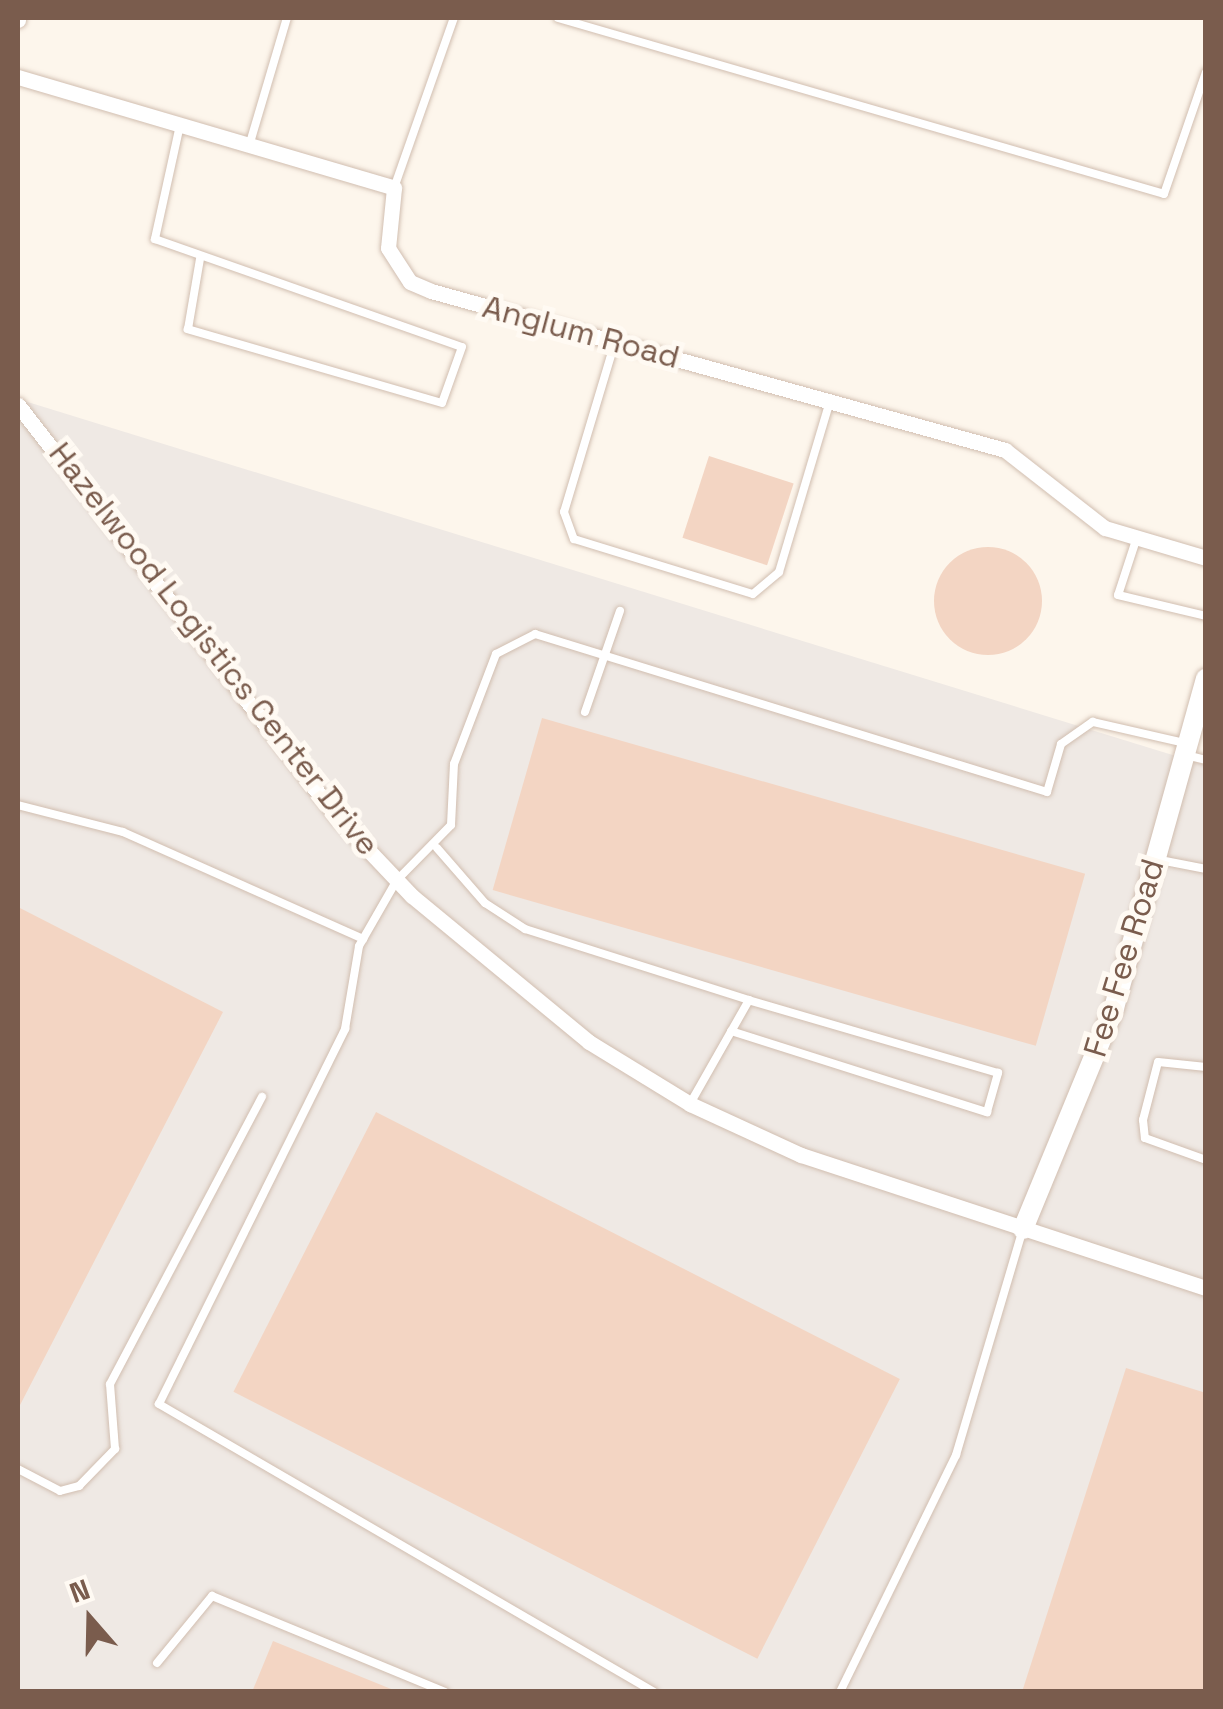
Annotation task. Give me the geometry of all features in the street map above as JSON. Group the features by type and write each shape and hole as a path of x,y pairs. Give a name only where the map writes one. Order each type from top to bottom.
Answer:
{"street":[{"path":"18,77 394,188"},
{"name":"Anglum Road","path":"394,188 384,229 410,282 1004,450 1054,497 1137,538 1206,558"},
{"name":"Hazelwood Logistics Center Drive","path":"18,406 336,816 397,880 500,974 690,1104 904,1196 1206,1288"},
{"name":"Fee Fee Road","path":"1023,1230 1114,1008 1206,679"}],"lane":[{"path":"249,146 287,18"},
{"path":"394,188 454,18"},
{"path":"558,18 1164,194 1206,72"},
{"path":"180,125 155,239 200,259 462,348 442,403 188,329 200,259"},
{"path":"616,342 564,512 574,539 753,594 779,572 830,401"},
{"path":"1137,538 1118,594 1206,616"},
{"path":"585,712 620,611"},
{"path":"654,1692 159,1404 344,1028 363,939 397,880 437,848 456,804 454,764 496,654 535,634 1047,792 1061,744 1093,722 1185,748 1206,760"},
{"path":"18,805 123,832 363,939"},
{"path":"437,848 485,903 525,928 748,1000 998,1073 988,1112 731,1031"},
{"path":"1155,859 1206,870"},
{"path":"690,1104 748,1000"},
{"path":"1206,1067 1158,1062 1143,1120 1145,1138 1206,1160"},
{"path":"18,1468 60,1490 79,1486 116,1449 110,1384 262,1097"},
{"path":"840,1692 956,1455 1023,1230"},
{"path":"157,1663 212,1596 445,1692"}],"shaded area":[{"path":"18,399 1205,765 1205,1691 18,1691"}],"building":[{"path":"709,456 794,484 767,565 682,538"},
{"path":"988,547 1009,551 1027,562 1038,580 1042,601 1038,622 1027,640 1009,651 988,655 967,651 949,640 938,622 934,601 938,580 949,562 967,551"},
{"path":"542,718 1085,874 1036,1046 493,890"},
{"path":"18,907 223,1012 18,1409"},
{"path":"376,1112 900,1379 757,1659 233,1392"},
{"path":"1126,1368 1206,1393 1204,1692 1022,1692"},
{"path":"273,1641 396,1691 396,1692 252,1692"}]}
